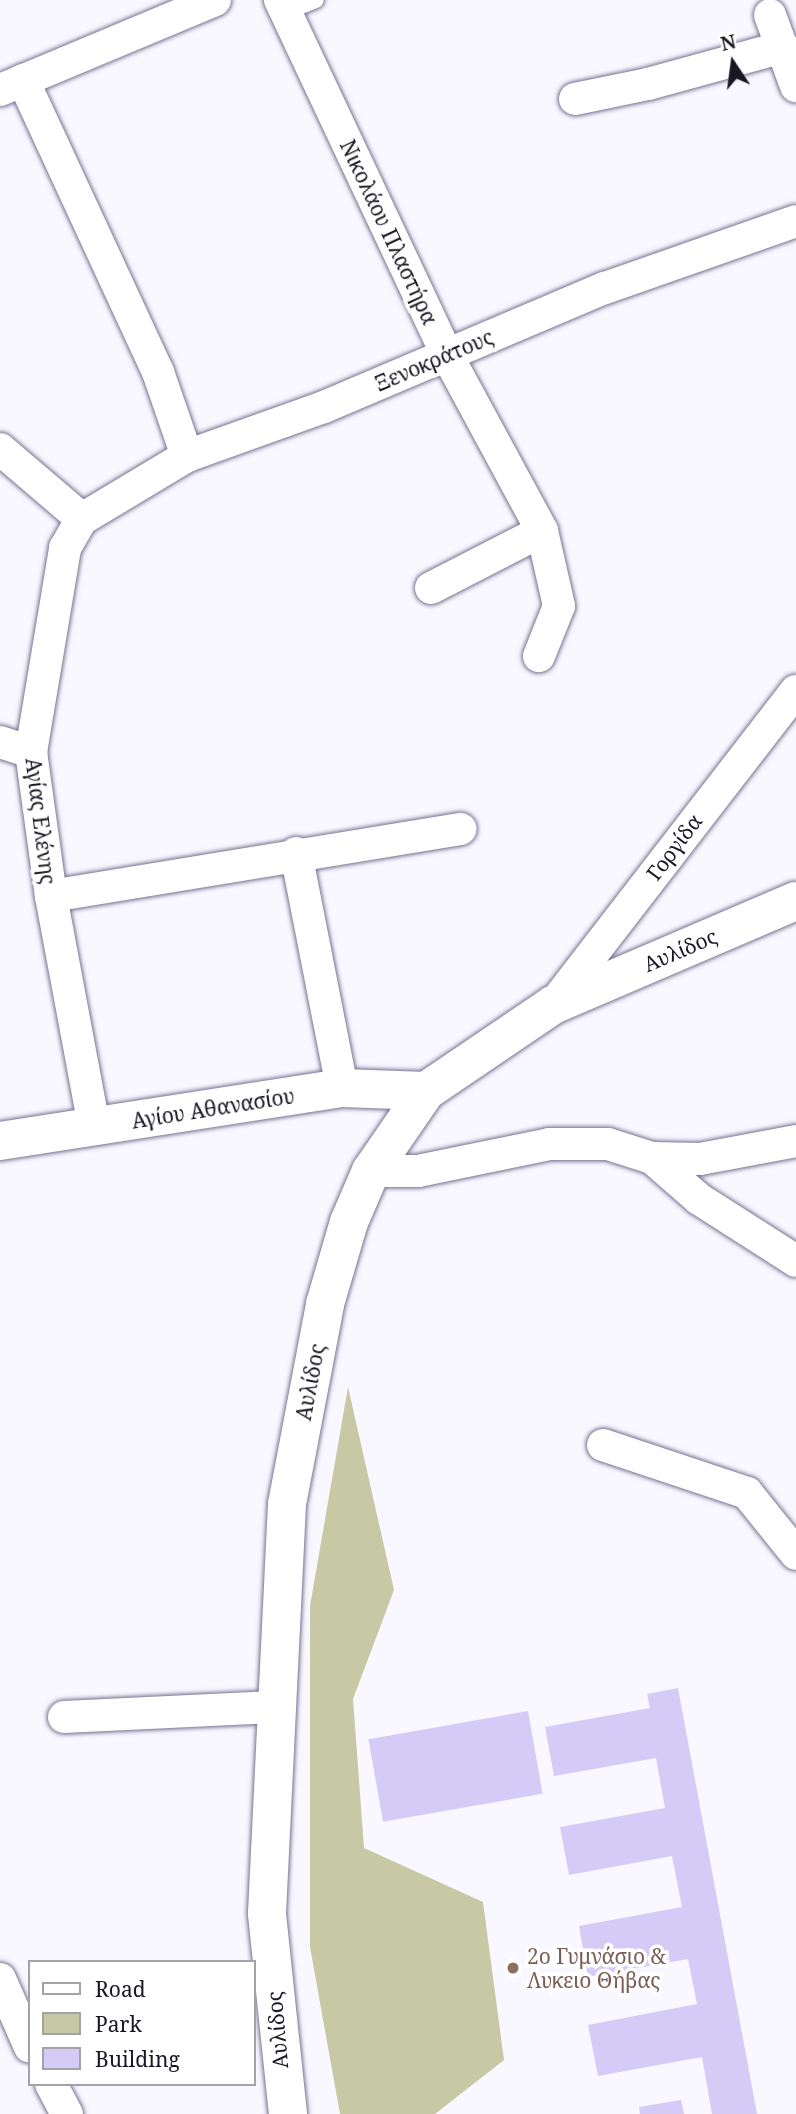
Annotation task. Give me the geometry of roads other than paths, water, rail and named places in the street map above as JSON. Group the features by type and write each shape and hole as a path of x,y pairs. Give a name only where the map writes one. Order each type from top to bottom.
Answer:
{"main road":[{"name":"Αυλίδος","path":"288,2114 267,1913 274,1707 286,1504 325,1304 349,1222 371,1171 426,1091 553,1005 796,901"},
{"name":"Αγίου Αθανασίου","path":"0,1141 342,1088 426,1091"}],"street":[{"path":"187,456 158,372 12,85 215,0"},
{"name":"Νικολάου Πλαστήρα","path":"283,6 447,355 542,531 559,606 539,656"},
{"path":"770,15 796,86"},
{"path":"575,99 648,84 783,47"},
{"name":"Ξενοκράτους","path":"82,519 187,456 324,407 605,288 796,221"},
{"path":"0,449 82,519"},
{"name":"Αγίας Ελένης","path":"82,519 65,548 31,752 51,896 94,1126"},
{"path":"431,588 542,531"},
{"name":"Γοργίδα","path":"553,1005 796,691"},
{"path":"0,742 31,752"},
{"path":"51,896 296,853 461,829"},
{"path":"296,853 342,1088"},
{"path":"371,1171 418,1171 549,1144 608,1144 652,1158 700,1159 796,1142"},
{"path":"652,1158 699,1199 796,1261"},
{"path":"603,1445 747,1493 796,1554"},
{"path":"64,1717 274,1707"},
{"path":"0,1979 28,2042"},
{"path":"52,2086 67,2114"}],"lane":[{"path":"283,6 316,0"}],"place":[{"name":"2ο Γυμνάσιο & Λυκειο Θήβας","path":"513,1968"}]}
